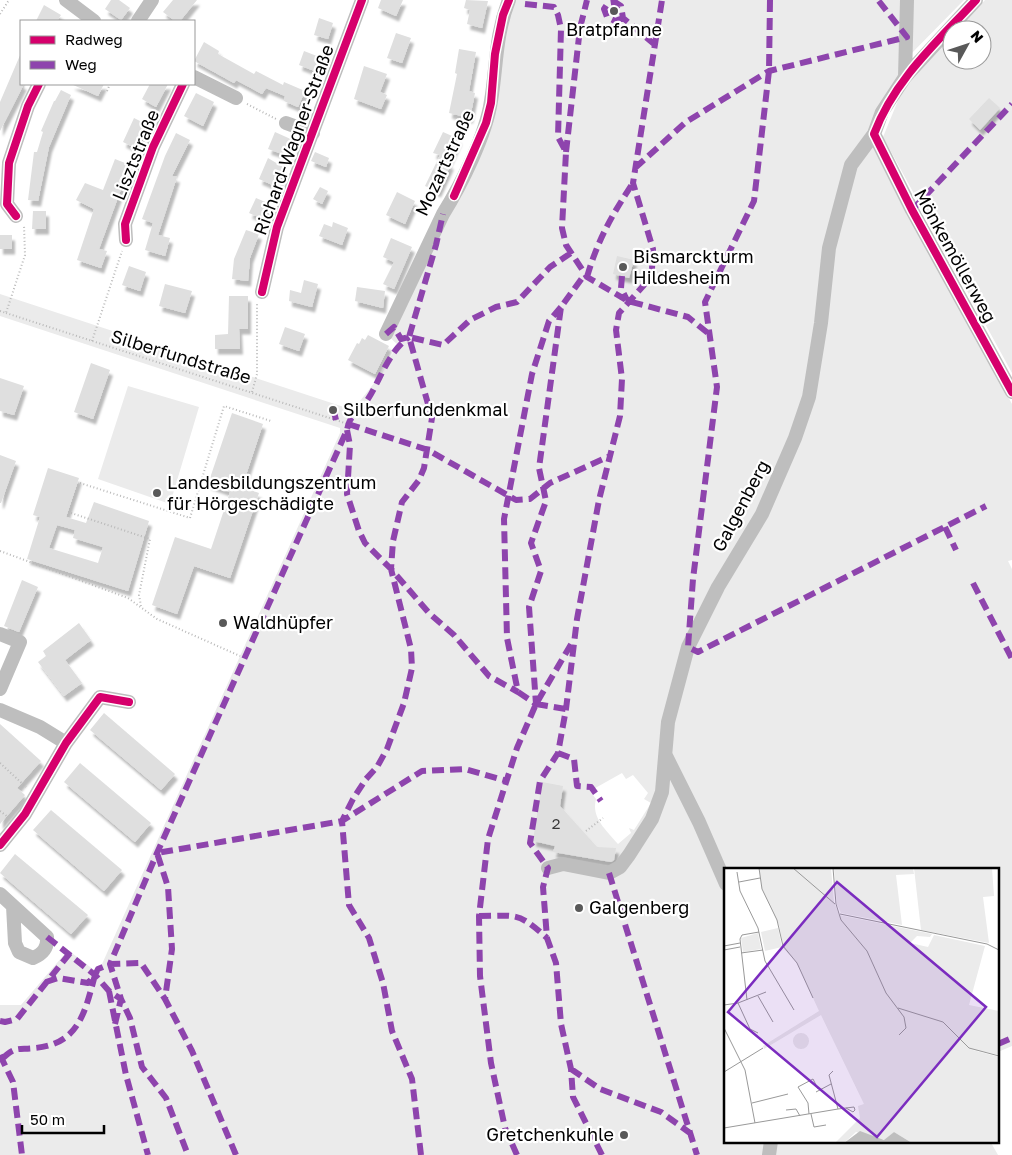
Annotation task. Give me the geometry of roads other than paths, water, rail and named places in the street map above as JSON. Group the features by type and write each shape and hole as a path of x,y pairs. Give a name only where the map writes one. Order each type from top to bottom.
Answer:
{"street":[{"path":"66,0 76,17 90,20"},
{"path":"139,20 152,0"},
{"name":"Richard-Wagner-Straße","path":"262,292 277,227 362,0"},
{"name":"Mozartstraße","path":"386,334 443,214 454,196 486,123 491,103 495,54 503,16 509,0"},
{"path":"905,77 907,0"},
{"name":"Galgenberg","path":"724,879 699,822 666,756 668,722 688,647 718,587 762,514 798,430 809,397 821,323 828,248 851,165 874,134 882,112 905,77 976,0"},
{"path":"195,78 236,98"},
{"path":"16,216 7,204 9,163 28,106 38,85"},
{"name":"Lisztstraße","path":"126,240 125,224 153,147 183,85"},
{"path":"286,123 312,133"},
{"name":"Mönkemöllerweg","path":"874,134 912,210 1012,392"},
{"path":"0,634 20,642 0,689"},
{"path":"0,845 25,814 66,743 100,697 130,702"},
{"path":"0,710 40,727 66,743"},
{"path":"548,868 563,864 610,873 620,867 652,819 662,792 666,756"},
{"path":"0,894 13,906"},
{"path":"769,1155 771,1142"}],"place":[{"name":"Bratpfanne","path":"614,11"},
{"name":"Bismarckturm Hildesheim","path":"623,267"},
{"name":"Silberfunddenkmal","path":"333,410"},
{"name":"Landesbildungszentrum für Hörgeschädigte","path":"157,493"},
{"name":"Waldhüpfer","path":"223,623"},
{"name":"Galgenberg","path":"579,908"},
{"name":"Gretchenkuhle","path":"624,1135"}]}
